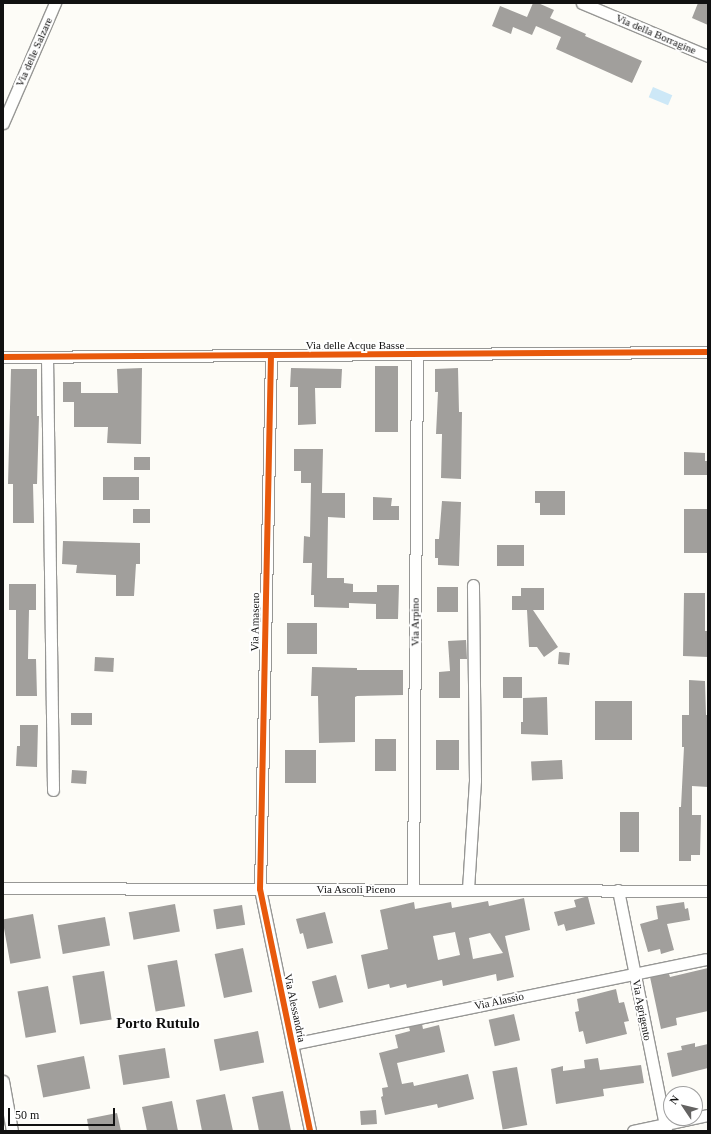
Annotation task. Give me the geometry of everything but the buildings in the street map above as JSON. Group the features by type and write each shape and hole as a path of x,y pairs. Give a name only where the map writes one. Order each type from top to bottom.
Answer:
{"street":[{"name":"Via delle Salzare","path":"3,123 55,3"},
{"name":"Via della Borragine","path":"582,3 708,56"},
{"name":"Via delle Acque Basse","path":"3,357 708,352"},
{"name":"Via Arpino","path":"413,890 417,354"},
{"name":"Via Amaseno","path":"260,889 271,355"},
{"path":"47,357 53,790"},
{"path":"468,889 476,780 473,585"},
{"name":"Via Ascoli Piceno","path":"3,888 708,891"},
{"name":"Via Alessandria","path":"260,889 310,1131"},
{"name":"Via Agrigento","path":"618,890 665,1128"},
{"name":"Via Alassio","path":"292,1044 705,959"},
{"path":"3,1081 12,1131"},
{"path":"633,1131 665,1128 708,1115"}],"water":[{"path":"653,87 672,95 668,105 649,97"}],"cycle path":[{"path":"3,357 708,352"},
{"path":"271,355 260,889 310,1131"}],"district":[{"name":"Porto Rutulo","path":"158,1024"}]}
